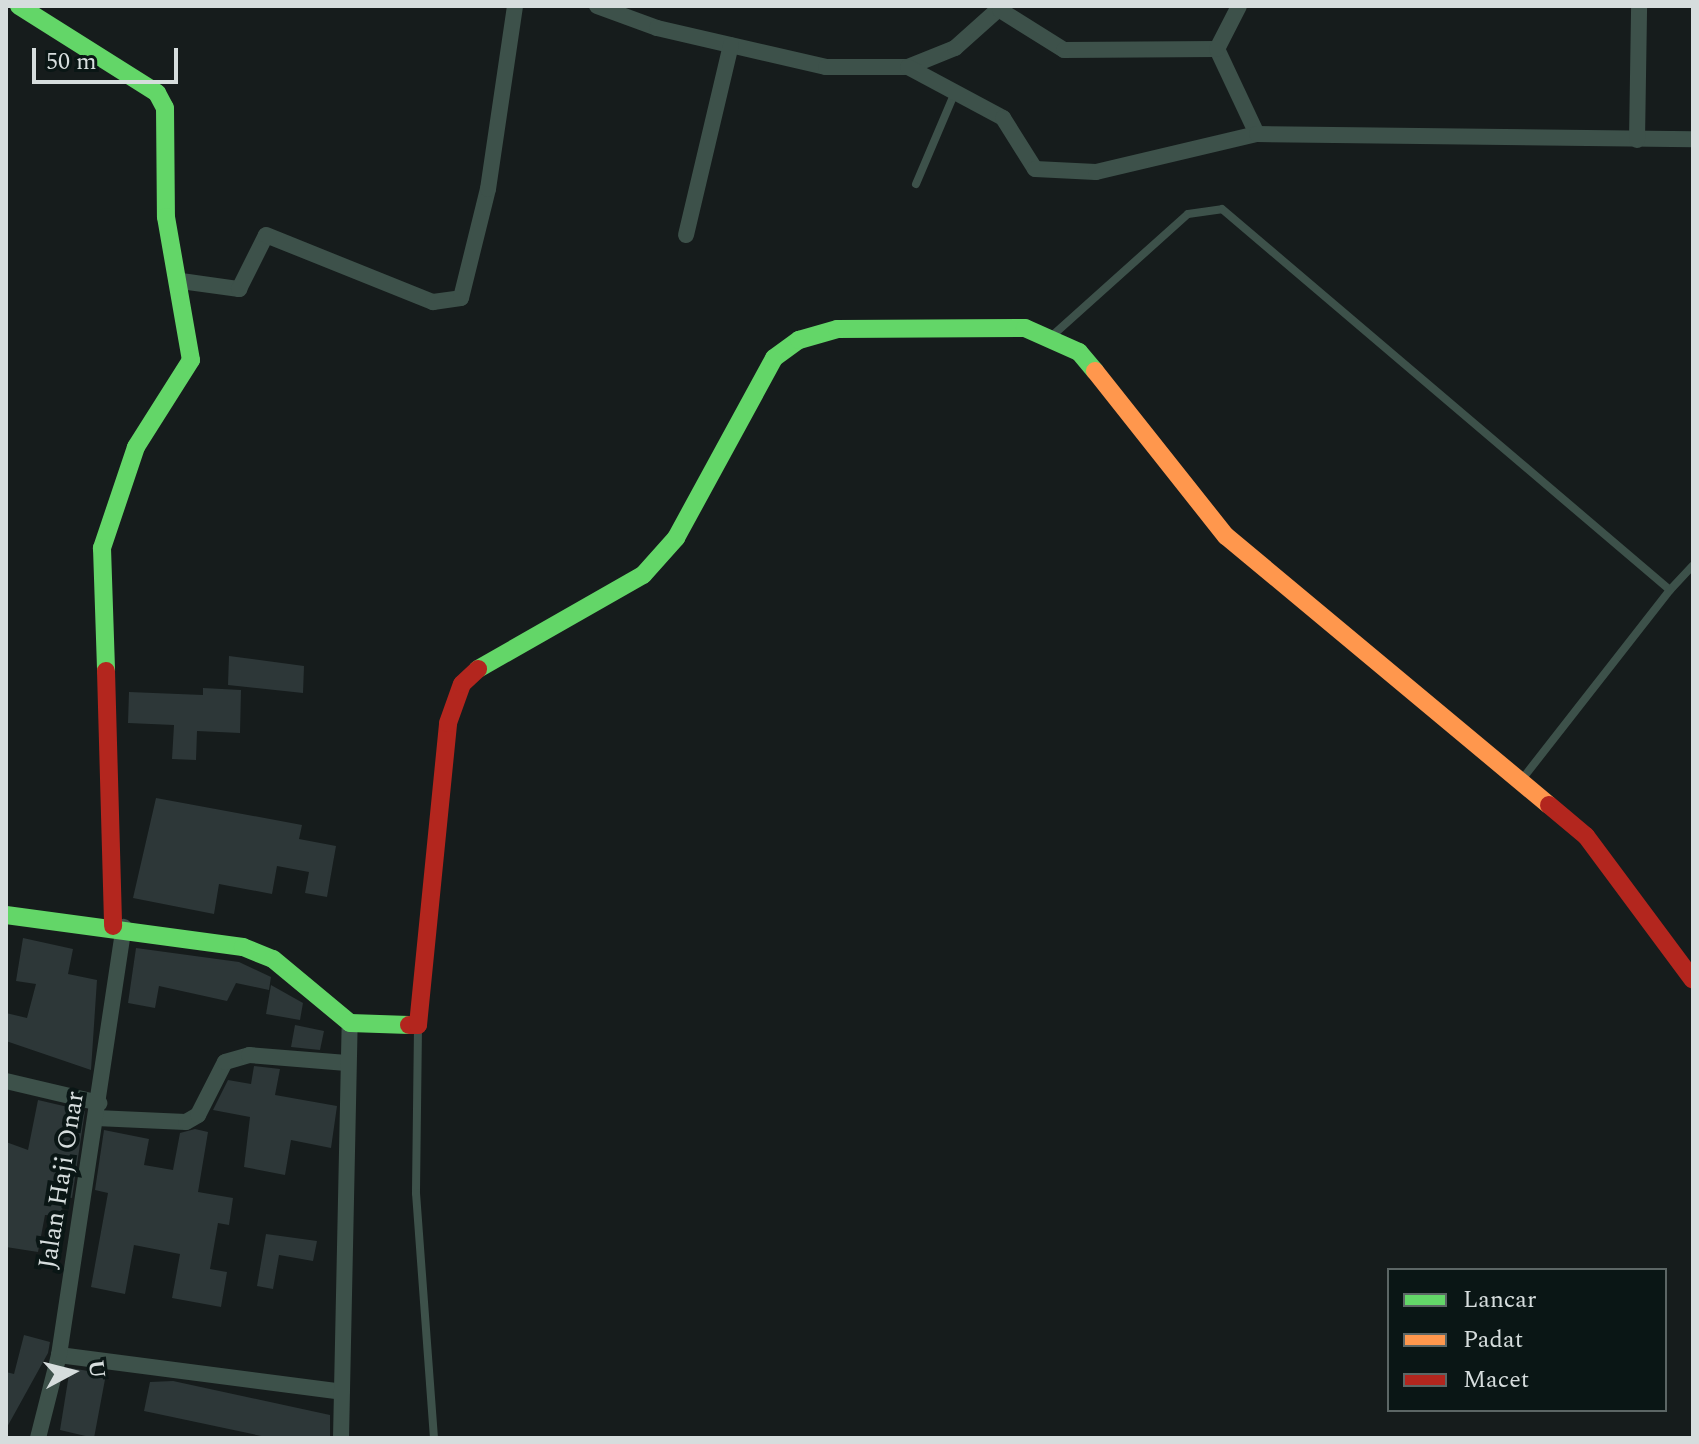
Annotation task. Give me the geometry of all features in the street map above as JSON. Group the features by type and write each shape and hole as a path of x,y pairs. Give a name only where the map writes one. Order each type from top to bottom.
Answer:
{"street":[{"path":"19,6 157,93 165,108 166,217 181,281 191,360 136,447 102,548 119,926"},
{"path":"181,281 239,289 266,235 433,302 461,298 488,189 515,6"},
{"path":"597,6 731,45 826,67 908,67 955,48 1001,8 1064,50 1217,49"},
{"path":"1217,49 1239,6"},
{"path":"1637,140 1639,6"},
{"path":"686,235 731,45"},
{"path":"1217,49 1257,134"},
{"path":"908,67 1003,118 1035,169 1096,172 1257,134 1693,139"},
{"path":"6,915 119,926 253,951 350,1023 418,1025 448,723 462,684 492,656 603,603 643,575 676,538 774,358 799,340 837,329 1025,328 1053,335 1079,352 1226,536 1586,836 1693,980"},
{"name":"Jalan Haji Onar","path":"38,1438 59,1355 98,1110 119,926"},
{"path":"341,1438 350,1023"},
{"path":"6,1081 98,1110 186,1122 198,1115 225,1062 249,1055 347,1063"},
{"path":"59,1355 342,1392"}],"lane":[{"path":"916,184 956,91"},
{"path":"1053,335 1101,299 1188,214 1222,209 1670,590"},
{"path":"1520,782 1693,565"},
{"path":"418,1025 416,1193 434,1438"}],"building":[{"path":"229,656 304,666 303,693 228,685"},
{"path":"203,688 241,690 240,733 197,731 196,760 172,759 174,725 128,723 129,692 203,695"},
{"path":"156,798 302,825 299,839 336,846 327,897 305,893 309,872 277,866 272,894 219,884 214,914 133,898"},
{"path":"23,938 73,949 68,974 97,980 91,1070 6,1041 6,1013 27,1018 36,984 16,981"},
{"path":"136,948 239,962 271,977 269,990 236,983 227,1001 159,986 155,1008 128,1003"},
{"path":"271,985 303,1003 300,1020 266,1014"},
{"path":"295,1025 324,1031 320,1050 291,1047"},
{"path":"254,1066 280,1069 275,1095 337,1106 331,1148 291,1140 285,1175 244,1167 250,1117 213,1110 228,1080 251,1084"},
{"path":"38,1100 85,1111 72,1198 63,1197 62,1216 45,1215 38,1252 6,1247 6,1142 28,1150"},
{"path":"195,1129 208,1132 198,1192 233,1198 229,1225 218,1223 210,1269 227,1272 221,1307 172,1298 180,1254 134,1245 125,1294 91,1287 108,1193 95,1190 104,1130 149,1139 144,1165 173,1170 180,1133"},
{"path":"266,1234 317,1241 313,1261 279,1255 273,1289 257,1286"},
{"path":"24,1335 50,1342 48,1353 6,1429 6,1372 14,1374"},
{"path":"70,1368 106,1374 94,1438 60,1430"},
{"path":"173,1381 330,1415 330,1438 271,1438 144,1411 150,1382"}],"traffic: fast":[{"path":"19,6 157,93 165,108 166,217 191,360 136,447 102,548 106,671"},
{"path":"478,669 643,575 676,538 774,358 799,340 837,329 1025,328 1079,352 1095,371"},
{"path":"6,915 243,947 273,959 350,1023 409,1025"}],"traffic: slow":[{"path":"1095,371 1226,536 1549,805"}],"traffic: jam":[{"path":"409,1025 418,1025 448,723 462,684 478,669"},
{"path":"106,671 113,926"},
{"path":"1549,805 1586,836 1693,980"}]}
